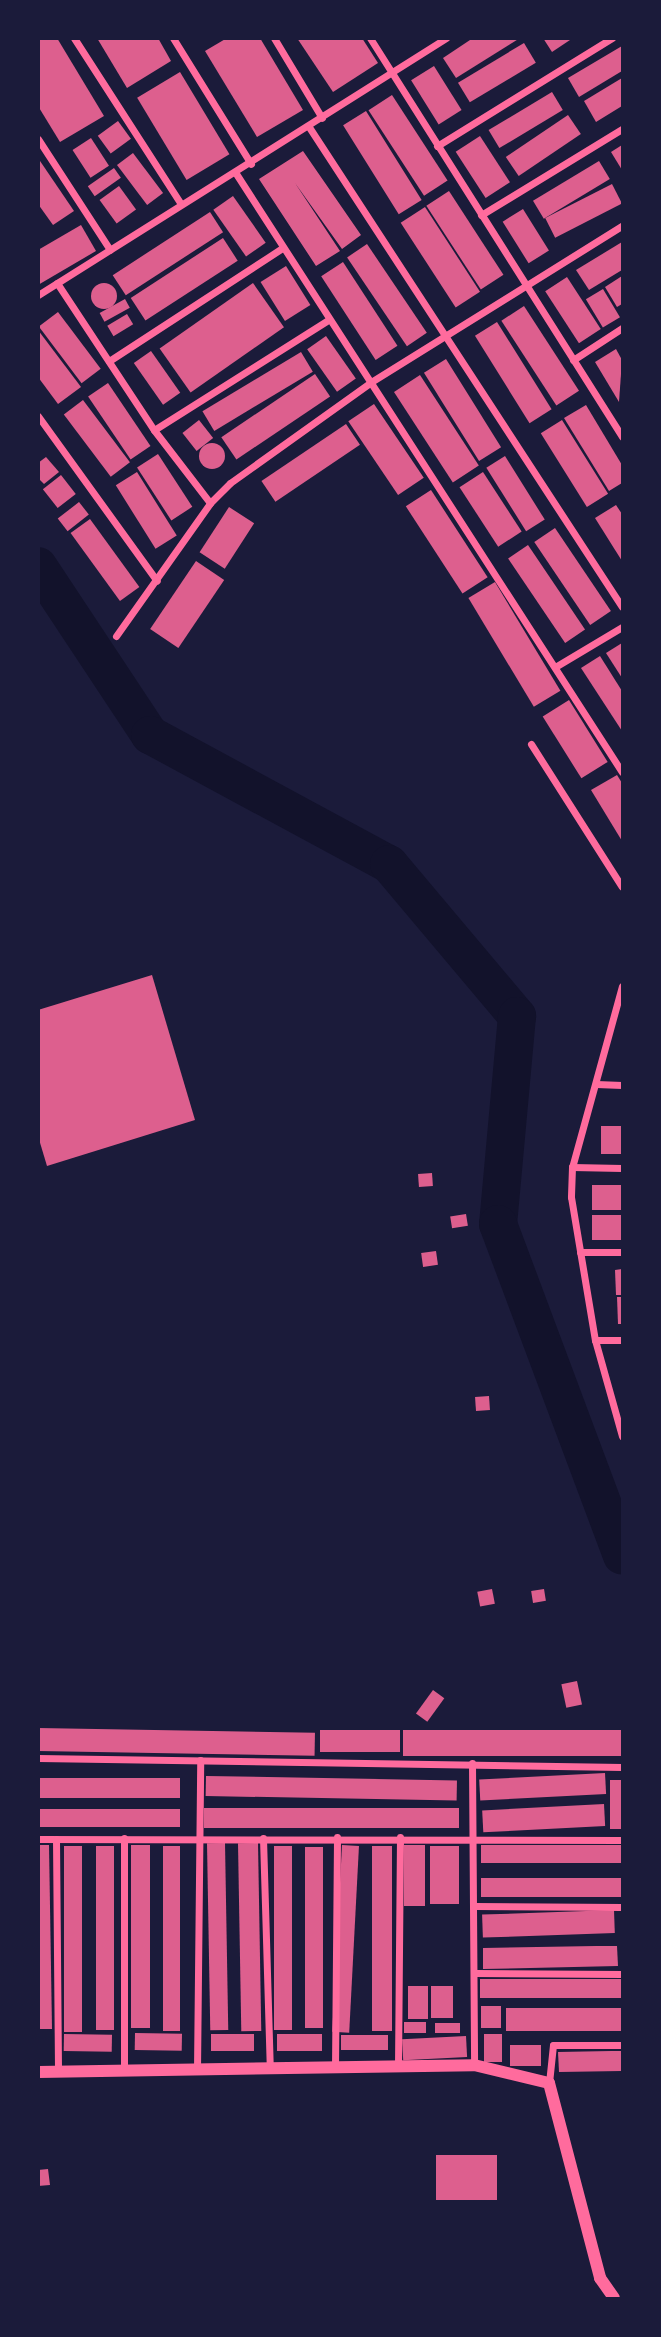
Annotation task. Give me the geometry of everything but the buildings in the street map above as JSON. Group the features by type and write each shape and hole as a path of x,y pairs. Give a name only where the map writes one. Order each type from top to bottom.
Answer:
{"street":[{"path":"74,38 181,204"},
{"path":"173,38 251,164"},
{"path":"274,38 322,118"},
{"path":"370,38 622,435"},
{"path":"38,295 181,204 251,164 446,38"},
{"path":"437,146 612,38"},
{"path":"309,127 622,607"},
{"path":"481,215 622,129"},
{"path":"38,139 110,250"},
{"path":"235,172 281,249 622,772"},
{"path":"116,636 210,503 230,483 370,382 622,226"},
{"path":"109,361 281,249"},
{"path":"57,283 155,430 210,503"},
{"path":"155,430 328,320"},
{"path":"573,360 622,328"},
{"path":"38,416 157,581"},
{"path":"555,667 622,627"},
{"path":"531,744 622,887"},
{"path":"622,991 572,1167 571,1197 595,1340 620,1419 622,1436"},
{"path":"596,1084 622,1084"},
{"path":"572,1167 622,1168"},
{"path":"580,1252 622,1252"},
{"path":"595,1340 622,1340"},
{"path":"38,1758 622,1767"},
{"path":"197,2070 200,1760"},
{"path":"472,1763 474,2065"},
{"path":"335,2067 337,1837"},
{"path":"398,2066 400,1837"},
{"path":"38,1839 471,1837 622,1840"},
{"path":"124,1838 124,2070"},
{"path":"263,1838 270,2068"},
{"path":"56,1839 58,2072"},
{"path":"474,1906 622,1907"},
{"path":"475,1973 622,1974"},
{"path":"614,2298 600,2278 548,2083 553,2045 622,2045"},
{"path":"38,2072 474,2065 548,2083"}],"waterway":[{"path":"38,566 150,735 389,864 517,1016 498,1224 622,1556"}]}
